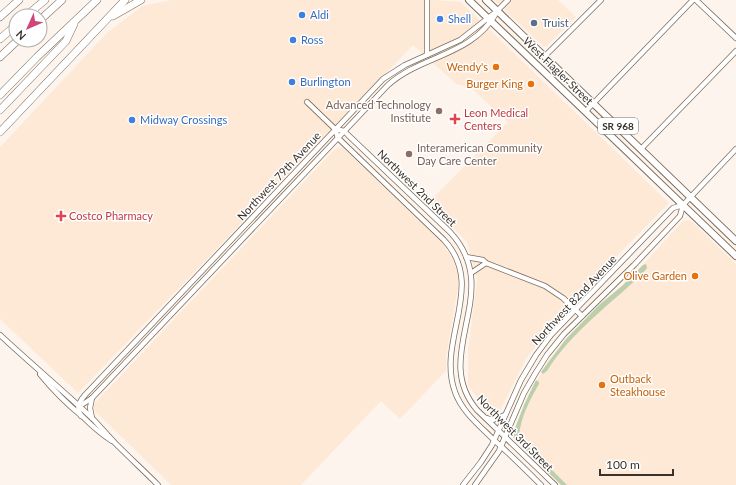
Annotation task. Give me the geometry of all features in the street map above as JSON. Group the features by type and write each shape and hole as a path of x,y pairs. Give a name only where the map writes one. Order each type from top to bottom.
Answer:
{"highway":[{"path":"3,15 19,0"},
{"path":"3,15 16,8 25,0"},
{"path":"36,8 45,0"},
{"path":"48,13 62,0"},
{"path":"0,95 37,57 97,0"},
{"path":"0,132 125,0"},
{"path":"103,24 127,7 141,0"},
{"path":"0,110 66,41 76,19"},
{"path":"0,39 8,32"},
{"path":"0,57 10,48"}],"main road":[{"name":"West Flagler Street","path":"469,0 736,256"},
{"name":"West Flagler Street","path":"486,0 736,241"}],"street":[{"path":"426,55 427,0"},
{"name":"Northwest 79th Avenue","path":"78,405 83,404 92,398 344,131 398,76 467,44 508,0"},
{"path":"545,56 601,0"},
{"path":"586,112 693,0"},
{"path":"696,0 736,38"},
{"name":"Northwest 79th Avenue","path":"78,405 85,395 385,78 405,65 452,45 490,19"},
{"path":"641,149 736,51"},
{"path":"435,52 439,57"},
{"name":"Northwest 2nd Street","path":"307,102 336,129 344,131 450,232 459,242 471,273"},
{"path":"336,129 338,138"},
{"name":"Northwest 2nd Street","path":"338,138 444,240 452,249 458,260"},
{"name":"Northwest 82nd Avenue","path":"476,485 487,470 506,438 523,397 535,374 553,348 582,316 631,268 680,216 683,205 736,149"},
{"name":"Northwest 82nd Avenue","path":"463,485 481,462 495,440 521,380 536,355 551,335 673,208 683,205"},
{"path":"216,256 221,262"},
{"path":"466,257 482,260 486,263 541,284 559,294 582,316"},
{"name":"Northwest 3rd Street","path":"458,260 462,273 463,287 451,357 452,381 456,394 465,410 541,485"},
{"path":"471,273 486,263"},
{"name":"Northwest 3rd Street","path":"471,273 472,290 461,353 460,372 462,384 468,397 484,417 555,485"},
{"path":"0,335 92,418 158,485"},
{"path":"35,368 49,386 74,411 100,434 115,443"},
{"path":"92,398 90,408 92,418"},
{"path":"78,405 78,411 81,416"},
{"path":"484,417 493,420 505,415"},
{"path":"88,423 91,422 99,425"}],"shaded area":[{"path":"171,0 435,0 461,2 669,203 565,309 526,359 499,413 487,411 468,385 468,350 477,280 467,242 428,203 508,122 471,88 456,84 413,45 78,393 0,319 0,147 107,33 142,6"},
{"path":"494,0 558,0 576,17 547,46 543,46"},
{"path":"338,147 343,148 442,243 453,260 458,274 458,287 446,358 446,371 400,419 381,401 301,485 171,485 96,412 94,409 94,404"},
{"path":"690,220 736,264 736,485 561,485 512,436 529,394 548,361 566,339 599,305 630,279 683,221"}],"green space":[{"path":"646,264 647,268 643,273 579,331 543,374 541,372 566,339 599,305 622,286 643,265"},
{"path":"536,380 539,384 523,416 519,437 567,485 561,485 512,436"}],"place":[{"name":"Aldi","path":"302,15"},
{"name":"Shell","path":"440,19"},
{"name":"Truist","path":"534,23"},
{"name":"Ross","path":"293,40"},
{"name":"Wendy's","path":"496,67"},
{"name":"Burlington","path":"292,82"},
{"name":"Burger King","path":"531,84"},
{"name":"Advanced Technology Institute","path":"439,111"},
{"name":"Leon Medical Centers","path":"455,119"},
{"name":"Midway Crossings","path":"132,120"},
{"name":"Interamerican Community Day Care Center","path":"409,154"},
{"name":"Costco Pharmacy","path":"61,216"},
{"name":"Olive Garden","path":"695,276"},
{"name":"Outback Steakhouse","path":"602,385"}]}
